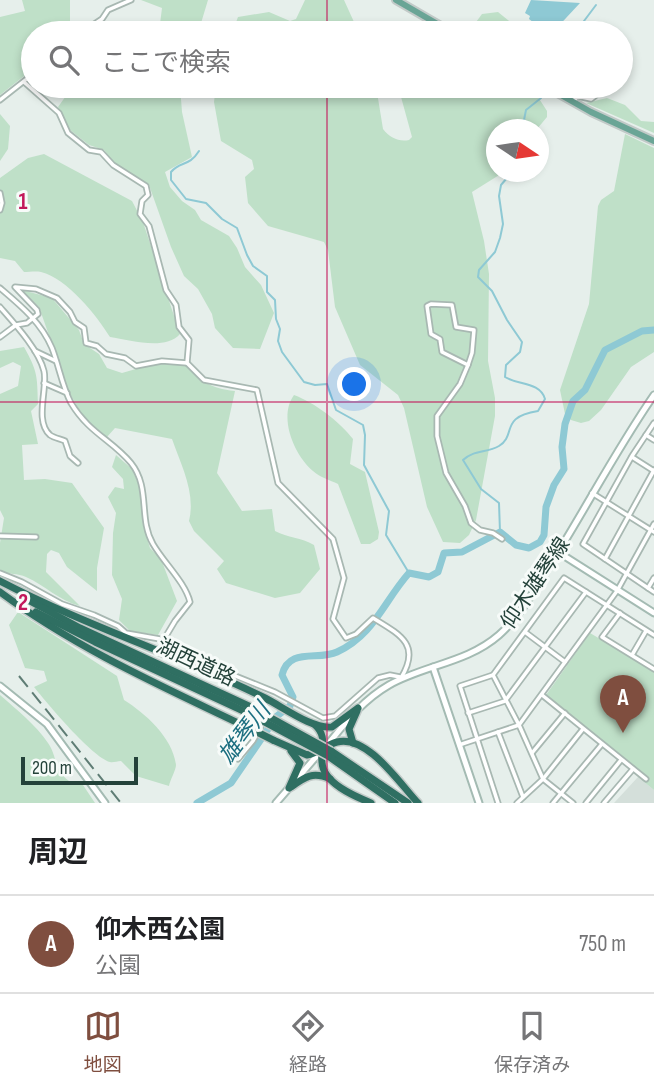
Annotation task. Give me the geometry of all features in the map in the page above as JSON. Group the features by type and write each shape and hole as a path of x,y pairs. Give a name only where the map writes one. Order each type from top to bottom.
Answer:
{"highway":[{"path":"0,582 87,623 279,703 315,725 323,735 327,752"},
{"name":"湖西道路","path":"0,582 80,628 251,711 327,752 408,803"},
{"path":"0,591 41,620 99,653 288,748 307,755 327,752"},
{"name":"湖西道路","path":"0,591 85,637 251,711"},
{"path":"315,725 332,727 358,708"},
{"path":"353,743 349,729 358,708"},
{"path":"330,779 322,766 327,752 335,742 353,743 382,762 418,803"},
{"path":"288,748 298,757 300,763 289,788"},
{"name":"湖西道路","path":"327,752 396,803"},
{"path":"289,788 310,775 319,774 371,803"}],"main road":[{"path":"396,0 432,21"},
{"path":"566,98 654,141"},
{"name":"仰木雄琴線","path":"281,801 289,788 327,752 358,708 377,693 401,678 474,652 497,637 514,619 558,552 618,448 654,395"},
{"path":"558,552 654,613"},
{"path":"433,667 479,803"},
{"path":"0,686 47,724 105,803"}],"street":[{"path":"99,21 108,10 131,0"},
{"path":"0,100 21,84"},
{"path":"42,98 59,113 68,133 89,150 101,152 113,165 146,187 148,195 142,201 140,214 149,226 166,290 176,305 179,327 189,340 187,363"},
{"path":"573,102 576,98"},
{"path":"0,192 0,210"},
{"path":"0,337 16,326 34,319 38,314 15,286 36,289 57,298 70,312 75,322 84,328 86,343 97,346 106,354 125,358 132,366 162,361 187,363 204,380 257,390 278,483 333,540 344,578 332,619 346,638 356,634 375,619 396,632 409,647 410,660 401,678 390,675 379,678 335,716 323,718 163,641 126,633 118,626 62,604 0,573"},
{"path":"0,288 34,319 46,336 66,393 82,420 130,462 136,471 143,487 147,523 153,545 187,591 190,602 163,641"},
{"path":"468,365 442,352 440,339 431,334 427,306 429,304 452,305 456,327 474,330 472,353 468,365 460,384 437,416 437,436 446,472 471,523 480,530 502,538"},
{"path":"0,307 33,350 44,371 42,396 45,427 53,437 65,441 70,456 78,463"},
{"path":"33,350 56,361"},
{"path":"44,383 66,393"},
{"path":"654,423 632,456 583,544 654,592"},
{"path":"646,435 654,440"},
{"path":"605,559 654,470 632,456"},
{"path":"592,493 652,531"},
{"path":"458,745 519,725 607,606 654,524"},
{"path":"0,536 36,537"},
{"path":"498,803 460,686 493,675 564,578 654,635"},
{"path":"648,589 654,578"},
{"path":"468,713 505,701 586,592"},
{"path":"620,614 602,637 654,669"},
{"path":"632,656 646,631"},
{"path":"525,632 565,662"},
{"path":"493,675 543,779 573,803"},
{"path":"542,695 646,779"},
{"path":"279,703 284,697"},
{"path":"238,759 253,741 270,712"},
{"path":"532,753 565,713"},
{"path":"517,803 543,779 583,729"},
{"path":"498,732 523,797"},
{"path":"553,803 602,744"},
{"path":"586,803 621,760"},
{"path":"604,803 633,769"}],"shaded area":[{"path":"638,777 654,790 654,803 614,803"}],"green space":[{"path":"22,0 70,0 70,21 21,21 21,78 0,95 0,17 25,11"},
{"path":"141,0 208,0 202,21 160,21 162,8"},
{"path":"305,0 344,0 354,21 290,21 296,19"},
{"path":"269,12 290,21 236,21 238,17"},
{"path":"498,12 509,21 477,21 482,14"},
{"path":"64,98 181,98 192,157 165,172 170,187 182,201 195,210 201,220 229,236 245,267 261,285 274,313 260,349 233,348 215,328 212,314 198,289 184,276 149,185 115,164 104,150 89,145 70,130 58,107"},
{"path":"214,98 378,98 383,129 398,140 409,140 412,137 401,98 539,98 547,111 545,119 486,119 488,182 472,192 489,274 488,361 495,398 495,416 476,520 469,535 460,543 443,542 427,507 404,408 398,395 360,365 335,307 328,250 324,242 268,226 248,203 245,177 254,169 252,160 221,141"},
{"path":"607,98 625,105 641,121 654,122 654,133 586,103"},
{"path":"0,114 10,126 8,149 0,161"},
{"path":"625,134 654,148 654,352 631,367 601,410 589,421 581,423 571,420 565,414 560,390 589,304 598,206 601,200 614,191"},
{"path":"44,154 132,201 143,222 180,334 174,339 147,343 110,337 89,309 61,282 41,272 24,272 15,261 0,258 0,178 28,158"},
{"path":"22,290 52,298 79,330 84,344 99,354 107,368 122,373 160,362 185,363 207,383 235,391 217,473 242,511 272,509 275,531 314,545 320,569 300,593 275,598 226,583 217,569 224,561 194,531 189,521 189,490 172,439 115,428 107,437 84,418 69,392 39,307"},
{"path":"24,347 37,380 38,404 31,411 38,444 22,445 24,480 45,479 72,483 104,528 97,568 97,591 67,567 59,553 51,550 47,554 46,572 80,606 26,577 0,570 4,518 0,510 0,394 18,386 21,366 13,362 0,368 0,351"},
{"path":"294,395 326,413 353,439 350,464 365,472 379,532 378,539 370,544 361,544 338,484 313,471 294,446 288,414"},
{"path":"116,455 132,469 140,488 143,525 150,548 161,559 177,601 158,635 130,631 119,620 122,599 112,575 116,513 108,497 115,487 124,489 123,479 112,467"},
{"path":"18,612 117,676 124,700 149,719 170,745 176,765 169,786 136,776 121,761 111,762 102,758 81,740 49,705 34,687 47,681 44,671 25,668 9,625"},
{"path":"590,633 654,671 654,790 638,777 641,772 546,695"},
{"path":"0,695 43,736 62,775 74,784 81,782 95,803 0,803"}],"water":[{"path":"531,0 580,3 563,21 532,21 525,13"}],"waterway":[{"path":"584,21 596,5"},
{"path":"524,119 526,110 541,98"},
{"path":"199,151 192,159 171,172 171,180 186,199 206,203 222,219 237,228 253,266 267,276 267,292 275,300 276,319 280,329 278,341 282,352 304,382 327,384 336,410 363,425 364,465 389,511 386,535 409,573"},
{"path":"500,532 499,503 481,489 463,460 499,446 507,437 513,422 518,417 538,411 545,399 534,387 505,377 506,365 520,352 522,342 492,291 478,277 479,270 495,252 500,238 503,224 499,196 504,182"},
{"name":"雄琴川","path":"197,803 231,783 277,716 290,706 293,697 282,675 291,661 305,656 337,652 350,645 378,617 409,573 429,577 438,572 444,553 462,552 500,532 516,545 529,548 540,542 544,535 546,507 554,485 564,469 562,447 565,424 573,401 585,390 605,350 642,331 654,330"}],"railway":[{"path":"19,676 121,803"}],"place":[{"name":"仰木西公園","path":"623,733"}]}
